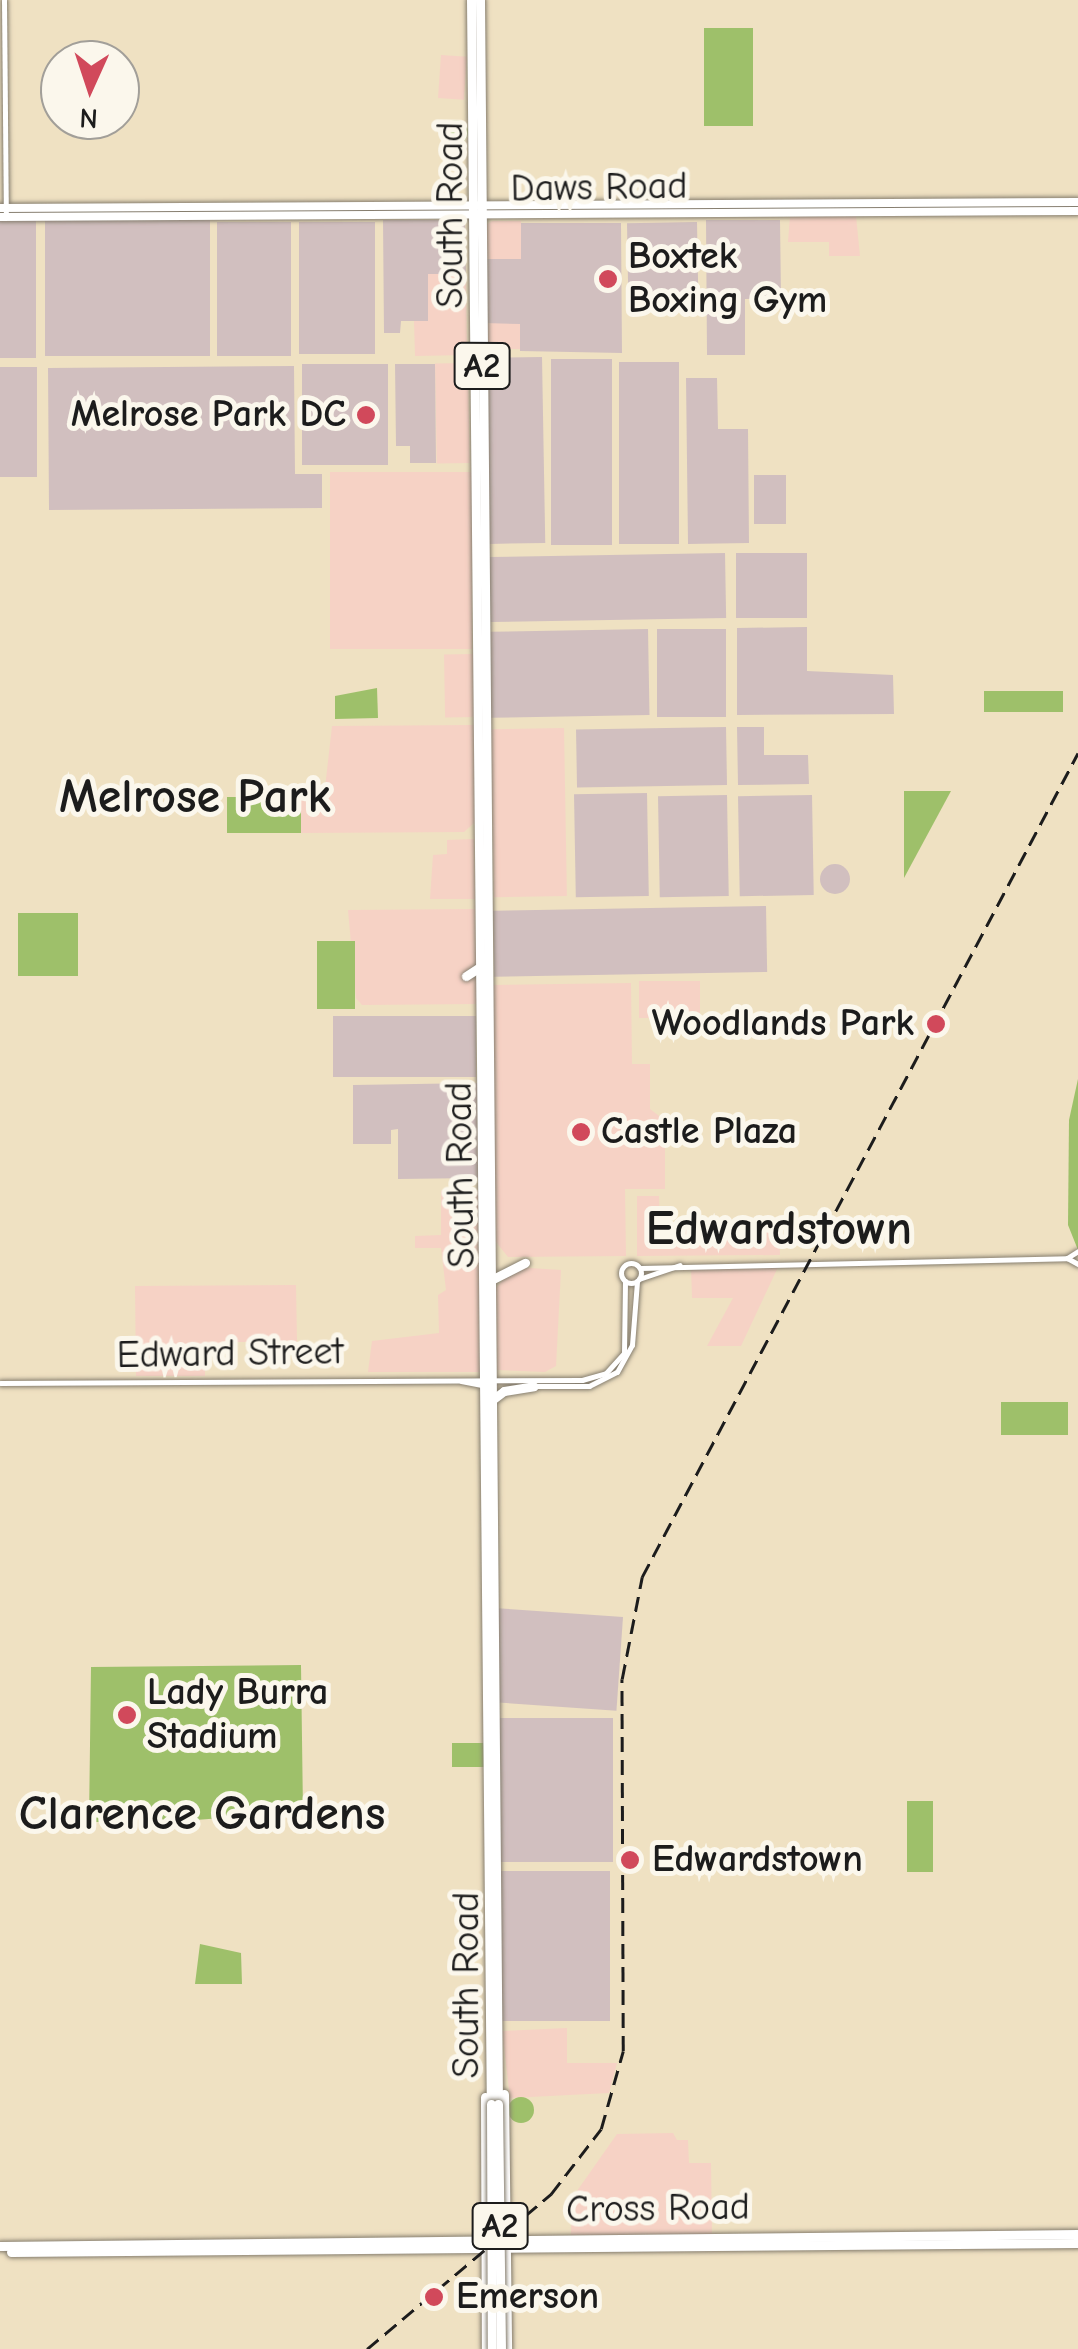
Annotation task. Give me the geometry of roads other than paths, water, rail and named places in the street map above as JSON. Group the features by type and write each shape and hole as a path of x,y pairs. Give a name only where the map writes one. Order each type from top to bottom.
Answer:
{"highway":[{"name":"South Road","path":"471,0 492,1248 488,1382 492,1400 498,2026 489,2349"},
{"name":"South Road","path":"480,0 476,213 480,967 488,1382 489,2009 504,2349"},
{"path":"466,976 480,967"},
{"path":"492,1248 510,1263"},
{"path":"492,1279 525,1263"},
{"path":"492,1400 534,1386"},
{"path":"489,2009 485,2222 489,2349"},
{"path":"498,2026 506,2245 504,2349"},
{"path":"456,2242 485,2222 505,2218"},
{"name":"Cross Road","path":"0,2249 506,2245 1078,2234"},
{"name":"Cross Road","path":"371,2246 456,2242 485,2245"},
{"name":"Cross Road","path":"506,2245 532,2248 1078,2243"},
{"path":"506,2274 514,2259 532,2248"},
{"path":"486,2274 506,2274"}],"main road":[{"name":"Daws Road","path":"3,212 476,213 1078,202"},
{"name":"Daws Road","path":"3,212 455,208 500,217 1078,211"}],"street":[{"path":"3,212 4,0"},
{"path":"1067,1258 1078,1251"},
{"path":"488,1382 582,1380 610,1370 628,1335 625,1264 640,1268 1067,1258 1078,1264"},
{"path":"625,1281 683,1264"},
{"path":"488,1382 589,1386 617,1372 632,1346 640,1268"},
{"name":"Edward Street","path":"0,1383 488,1382"}],"railway":[{"path":"367,2349 551,2194 601,2129 623,2051 622,1679 642,1577 1078,753"}],"place":[{"name":"Boxtek Boxing Gym","path":"608,279"},
{"name":"Melrose Park DC","path":"366,415"},
{"name":"Woodlands Park","path":"936,1024"},
{"name":"Castle Plaza","path":"581,1132"},
{"name":"Lady Burra Stadium","path":"127,1715"},
{"name":"Edwardstown","path":"630,1860"},
{"name":"Emerson","path":"434,2297"}],"district":[{"name":"Melrose Park","path":"195,797"},
{"name":"Edwardstown","path":"779,1229"},
{"name":"Clarence Gardens","path":"202,1814"}]}
